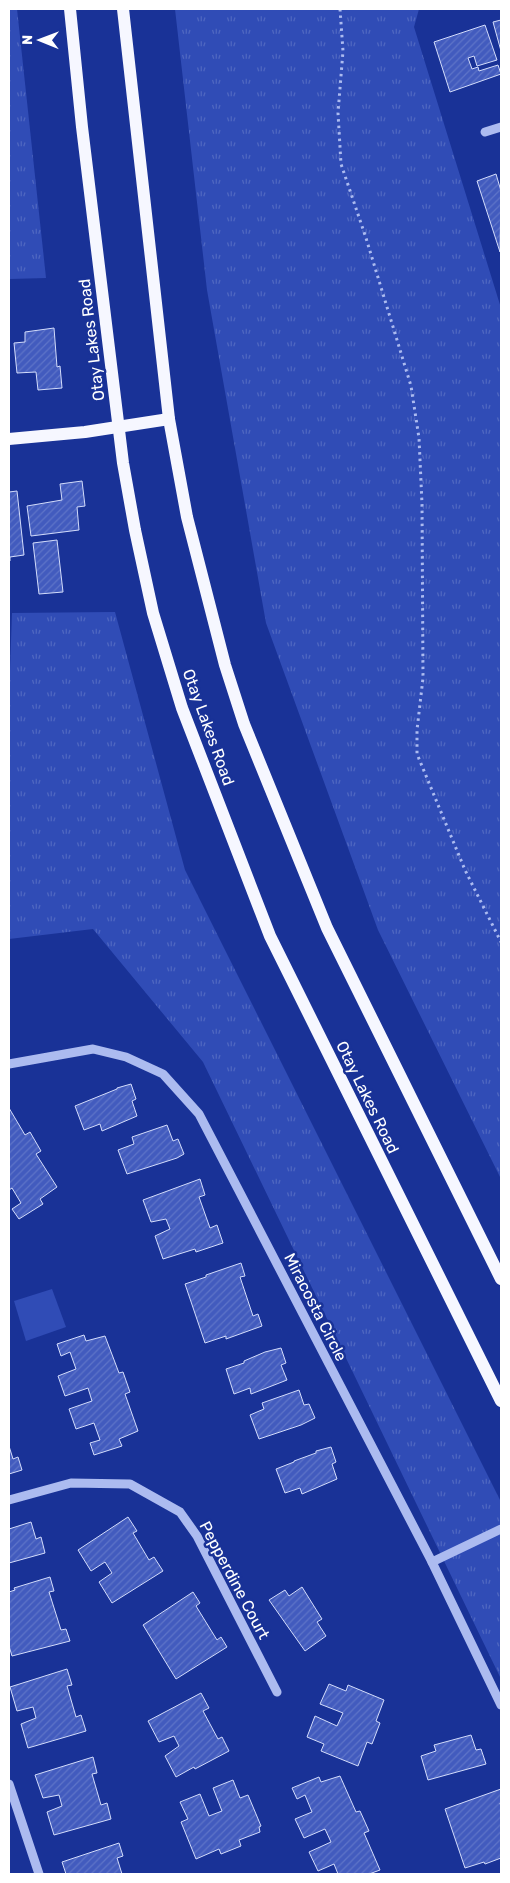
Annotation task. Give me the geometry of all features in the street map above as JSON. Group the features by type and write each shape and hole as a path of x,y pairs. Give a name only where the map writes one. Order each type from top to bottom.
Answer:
{"main road":[{"name":"Otay Lakes Road","path":"70,9 118,427 135,530 159,632 182,708 270,936 501,1401"},
{"name":"Otay Lakes Road","path":"123,9 169,419 187,517 225,665 244,724 327,928 501,1278"},
{"path":"9,439 85,432 169,419"}],"street":[{"path":"485,132 501,127"},
{"name":"Miracosta Circle","path":"9,1064 93,1049 126,1057 163,1074 199,1114 432,1562 501,1705"},
{"name":"Pepperdine Court","path":"9,1500 71,1483 130,1484 180,1512 197,1536 277,1692"},
{"path":"432,1562 501,1529"},
{"path":"9,1784 39,1874"}],"path":[{"path":"340,9 343,51 338,113 341,164 411,386 419,438 422,504 423,678 417,730 417,754 464,870 501,942"}],"green space":[{"path":"9,9 17,9 46,278 9,279"},
{"path":"175,9 419,9 414,27 501,308 501,1179 378,930 266,623 207,290"},
{"path":"115,612 185,870 501,1502 501,1679 203,1062 93,929 9,939 9,699 12,613"},
{"path":"52,1289 66,1327 26,1341 14,1301"}],"building":[{"path":"501,20 501,51 493,22"},
{"path":"485,25 497,60 477,66 474,56 468,58 472,69 478,67 479,71 498,65 501,74 450,92 434,42"},
{"path":"496,174 501,191 500,252 477,181"},
{"path":"54,328 57,367 60,366 62,388 38,390 36,372 17,373 14,343 25,342 25,332"},
{"path":"82,481 85,506 77,507 79,530 31,536 27,506 62,500 60,484"},
{"path":"17,491 24,555 10,557 9,561 9,492"},
{"path":"57,540 63,592 39,594 33,543"},
{"path":"131,1084 136,1099 132,1101 137,1116 102,1131 100,1124 84,1130 75,1106"},
{"path":"9,1108 25,1135 30,1132 41,1151 36,1154 57,1187 40,1199 43,1204 19,1219 12,1209 21,1203 12,1188 9,1190"},
{"path":"167,1125 173,1141 178,1139 184,1154 127,1174 118,1150 134,1144 132,1137"},
{"path":"200,1179 205,1195 199,1197 210,1228 217,1225 223,1243 196,1252 195,1249 163,1259 155,1236 170,1229 166,1219 151,1222 143,1200"},
{"path":"241,1263 245,1276 240,1277 253,1316 258,1314 262,1326 226,1339 226,1336 205,1343 185,1284"},
{"path":"84,1335 86,1341 105,1336 119,1373 123,1372 130,1392 125,1394 138,1431 119,1439 122,1446 94,1455 90,1443 100,1440 94,1423 76,1429 69,1409 92,1401 88,1388 65,1396 58,1376 76,1369 70,1352 61,1356 57,1344"},
{"path":"281,1348 286,1363 281,1365 287,1380 251,1394 250,1388 234,1394 226,1369 244,1363 244,1361 265,1352"},
{"path":"299,1390 304,1405 309,1404 315,1418 301,1425 259,1439 250,1415 264,1409 262,1403"},
{"path":"9,1446 13,1459 18,1457 22,1470 9,1474"},
{"path":"331,1447 336,1462 332,1464 337,1479 302,1494 300,1488 285,1493 276,1469 316,1453 316,1451"},
{"path":"128,1517 137,1531 133,1533 149,1560 154,1557 163,1571 112,1603 99,1582 112,1573 105,1562 91,1571 78,1550"},
{"path":"31,1522 36,1539 41,1537 45,1553 9,1563 9,1529"},
{"path":"50,1577 54,1591 49,1592 61,1630 66,1629 70,1641 12,1656 9,1646 9,1592 15,1590 14,1588"},
{"path":"302,1587 322,1619 317,1622 326,1636 305,1651 269,1600 285,1590 289,1596"},
{"path":"193,1592 200,1603 196,1606 217,1640 221,1637 227,1647 176,1679 143,1625"},
{"path":"67,1669 72,1685 67,1686 76,1717 81,1715 86,1731 28,1748 21,1724 36,1718 33,1707 17,1711 10,1687"},
{"path":"329,1684 346,1691 348,1685 384,1700 376,1721 380,1723 372,1744 367,1742 358,1766 321,1751 324,1744 307,1737 315,1716 337,1726 343,1713 320,1704"},
{"path":"201,1693 209,1708 203,1711 218,1739 222,1737 229,1751 176,1777 165,1756 179,1746 174,1736 159,1742 148,1721"},
{"path":"471,1735 476,1750 481,1749 486,1764 428,1780 421,1756 436,1751 434,1745"},
{"path":"93,1757 97,1773 92,1774 101,1805 107,1803 111,1819 54,1835 47,1812 62,1806 59,1795 43,1798 35,1775"},
{"path":"340,1776 356,1812 360,1811 369,1831 364,1833 380,1870 369,1874 338,1874 334,1864 318,1871 309,1852 331,1842 325,1829 304,1838 295,1819 312,1812 305,1795 297,1799 292,1788 319,1777 321,1782"},
{"path":"233,1780 240,1798 248,1795 261,1826 259,1827 260,1832 239,1840 241,1846 221,1854 219,1849 196,1859 181,1822 188,1819 180,1802 200,1794 209,1816 222,1811 213,1788"},
{"path":"501,1789 501,1858 465,1868 445,1809"},
{"path":"119,1843 123,1856 117,1858 122,1874 66,1874 62,1862"}]}
